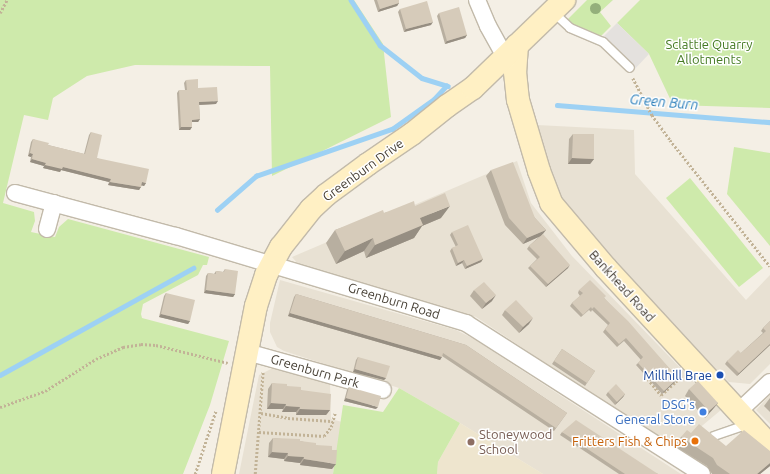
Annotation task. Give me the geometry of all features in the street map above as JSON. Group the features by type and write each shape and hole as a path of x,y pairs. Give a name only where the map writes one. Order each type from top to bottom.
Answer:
{"street":[{"path":"477,0 488,26 505,57"},
{"name":"Greenburn Drive","path":"223,474 252,359 259,295 281,247 298,225 326,195 412,134 447,106 473,88 558,6"},
{"name":"Bankhead Road","path":"505,57 515,72 518,100"},
{"name":"Bankhead Road","path":"505,57 539,171 554,208 694,365 770,446"},
{"name":"Greenburn Road","path":"15,193 176,236 466,323 702,474"},
{"path":"47,229 54,203"},
{"name":"Greenburn Park","path":"252,359 383,390"},
{"path":"744,418 770,382"}],"lane":[{"path":"558,6 570,28 603,42 630,68"},
{"path":"714,436 744,418"}],"path":[{"path":"0,13 7,0"},
{"path":"630,68 634,82 652,115 770,266"},
{"path":"0,407 45,390 96,359 123,347 141,344 160,345 252,359 261,412 255,474"},
{"path":"648,379 661,395 694,365"},
{"path":"195,474 216,408"},
{"path":"261,412 288,418 331,421"},
{"path":"259,432 324,436 331,427 331,421 335,413"}],"shaded area":[{"path":"617,23 649,54 631,73 599,41"},
{"path":"537,125 634,130 635,174 746,300 770,275 770,364 750,384 729,382 703,358 565,204 552,176"},
{"path":"517,161 531,203 572,256 721,410 697,430 672,447 476,317 299,265 292,257"},
{"path":"280,280 456,330 474,339 681,474 543,474 460,423 399,388 284,351 277,347 270,332 270,323"},
{"path":"273,368 330,383 331,419 342,422 333,474 239,474 259,375"},
{"path":"770,395 770,424 756,410"},
{"name":"Stoneywood School","path":"460,423 543,474 437,474 438,462"}],"green space":[{"path":"0,0 354,0 383,44 391,117 272,176 270,66 135,65 87,76 53,98 48,120 24,115 3,203 34,212 35,221 31,232 55,237 59,227 68,219 209,257 207,265 203,265 198,275 143,304 141,314 142,318 229,341 210,405 183,474 0,474"},
{"path":"587,0 613,0 600,12 611,26 599,38 571,25 566,21"},
{"name":"Sclattie Quarry Allotments","path":"640,0 770,0 770,108 673,105 649,54 617,23"},
{"path":"734,147 770,153 770,246 727,194"},
{"path":"690,178 763,268 739,287 666,198"},
{"path":"399,388 460,423 438,462 437,474 333,474 343,405 383,412"}],"building":[{"path":"377,0 399,0 399,3 380,9"},
{"path":"427,1 433,22 406,29 400,9"},
{"path":"459,7 467,35 447,41 439,13"},
{"path":"198,79 198,88 217,87 218,101 199,102 200,119 192,120 192,127 181,127 179,90 187,90 186,80"},
{"path":"91,132 102,135 97,158 149,169 146,183 142,182 141,187 110,182 111,179 63,167 62,169 45,165 46,163 32,159 33,154 30,153 33,139 49,143 48,145 85,154"},
{"path":"573,134 594,134 594,159 572,158"},
{"path":"513,162 535,218 546,230 527,238 509,218 491,170"},
{"path":"445,193 450,206 420,218 423,225 375,245 373,238 345,251 335,230 383,210 384,213 414,201 415,206"},
{"path":"468,225 483,259 467,266 464,260 458,263 452,248 458,245 452,232"},
{"path":"543,234 570,265 548,284 530,266 540,257 529,246"},
{"path":"225,269 238,271 235,294 206,290 208,273 216,274 216,271 224,272"},
{"path":"590,280 606,296 604,298 628,321 678,378 664,391 638,363 643,357 626,338 619,344 605,329 610,323 594,307 592,309 591,307 583,315 572,303 583,293 579,290"},
{"path":"484,282 496,295 486,303 474,290"},
{"path":"166,293 195,300 190,321 161,314"},
{"path":"296,294 466,345 567,413 556,428 443,353 442,357 290,313"},
{"path":"516,300 533,318 523,327 505,310"},
{"path":"770,321 770,344 739,373 727,361 738,350 741,353 766,331 763,328"},
{"path":"562,349 595,371 587,383 554,361"},
{"path":"358,357 390,366 386,378 355,369"},
{"path":"698,381 718,403 709,411 689,389"},
{"path":"272,383 287,384 287,386 301,387 301,390 331,394 330,410 300,409 300,407 286,406 286,404 271,403"},
{"path":"616,384 625,394 617,402 608,392"},
{"path":"349,387 381,396 378,407 346,398"},
{"path":"576,420 658,474 625,474 562,432"},
{"path":"699,424 726,446 744,430 770,451 770,463 757,474 730,474 717,465 713,458 681,437 687,430 691,433"},
{"path":"273,438 300,439 300,441 316,443 316,445 332,446 332,450 337,450 336,464 304,459 304,457 288,456 288,453 272,452"}],"waterway":[{"name":"Green Burn","path":"351,0 380,45 422,78 448,86"},
{"path":"217,210 256,176 392,129 434,99 446,86"},
{"name":"Green Burn","path":"557,105 770,122"},
{"path":"0,375 193,268"}],"place":[{"name":"Millhill Brae","path":"720,375"},
{"name":"DSG's General Store","path":"703,412"},
{"name":"Fritters Fish & Chips","path":"695,441"},
{"name":"Stoneywood School","path":"471,442"}]}
